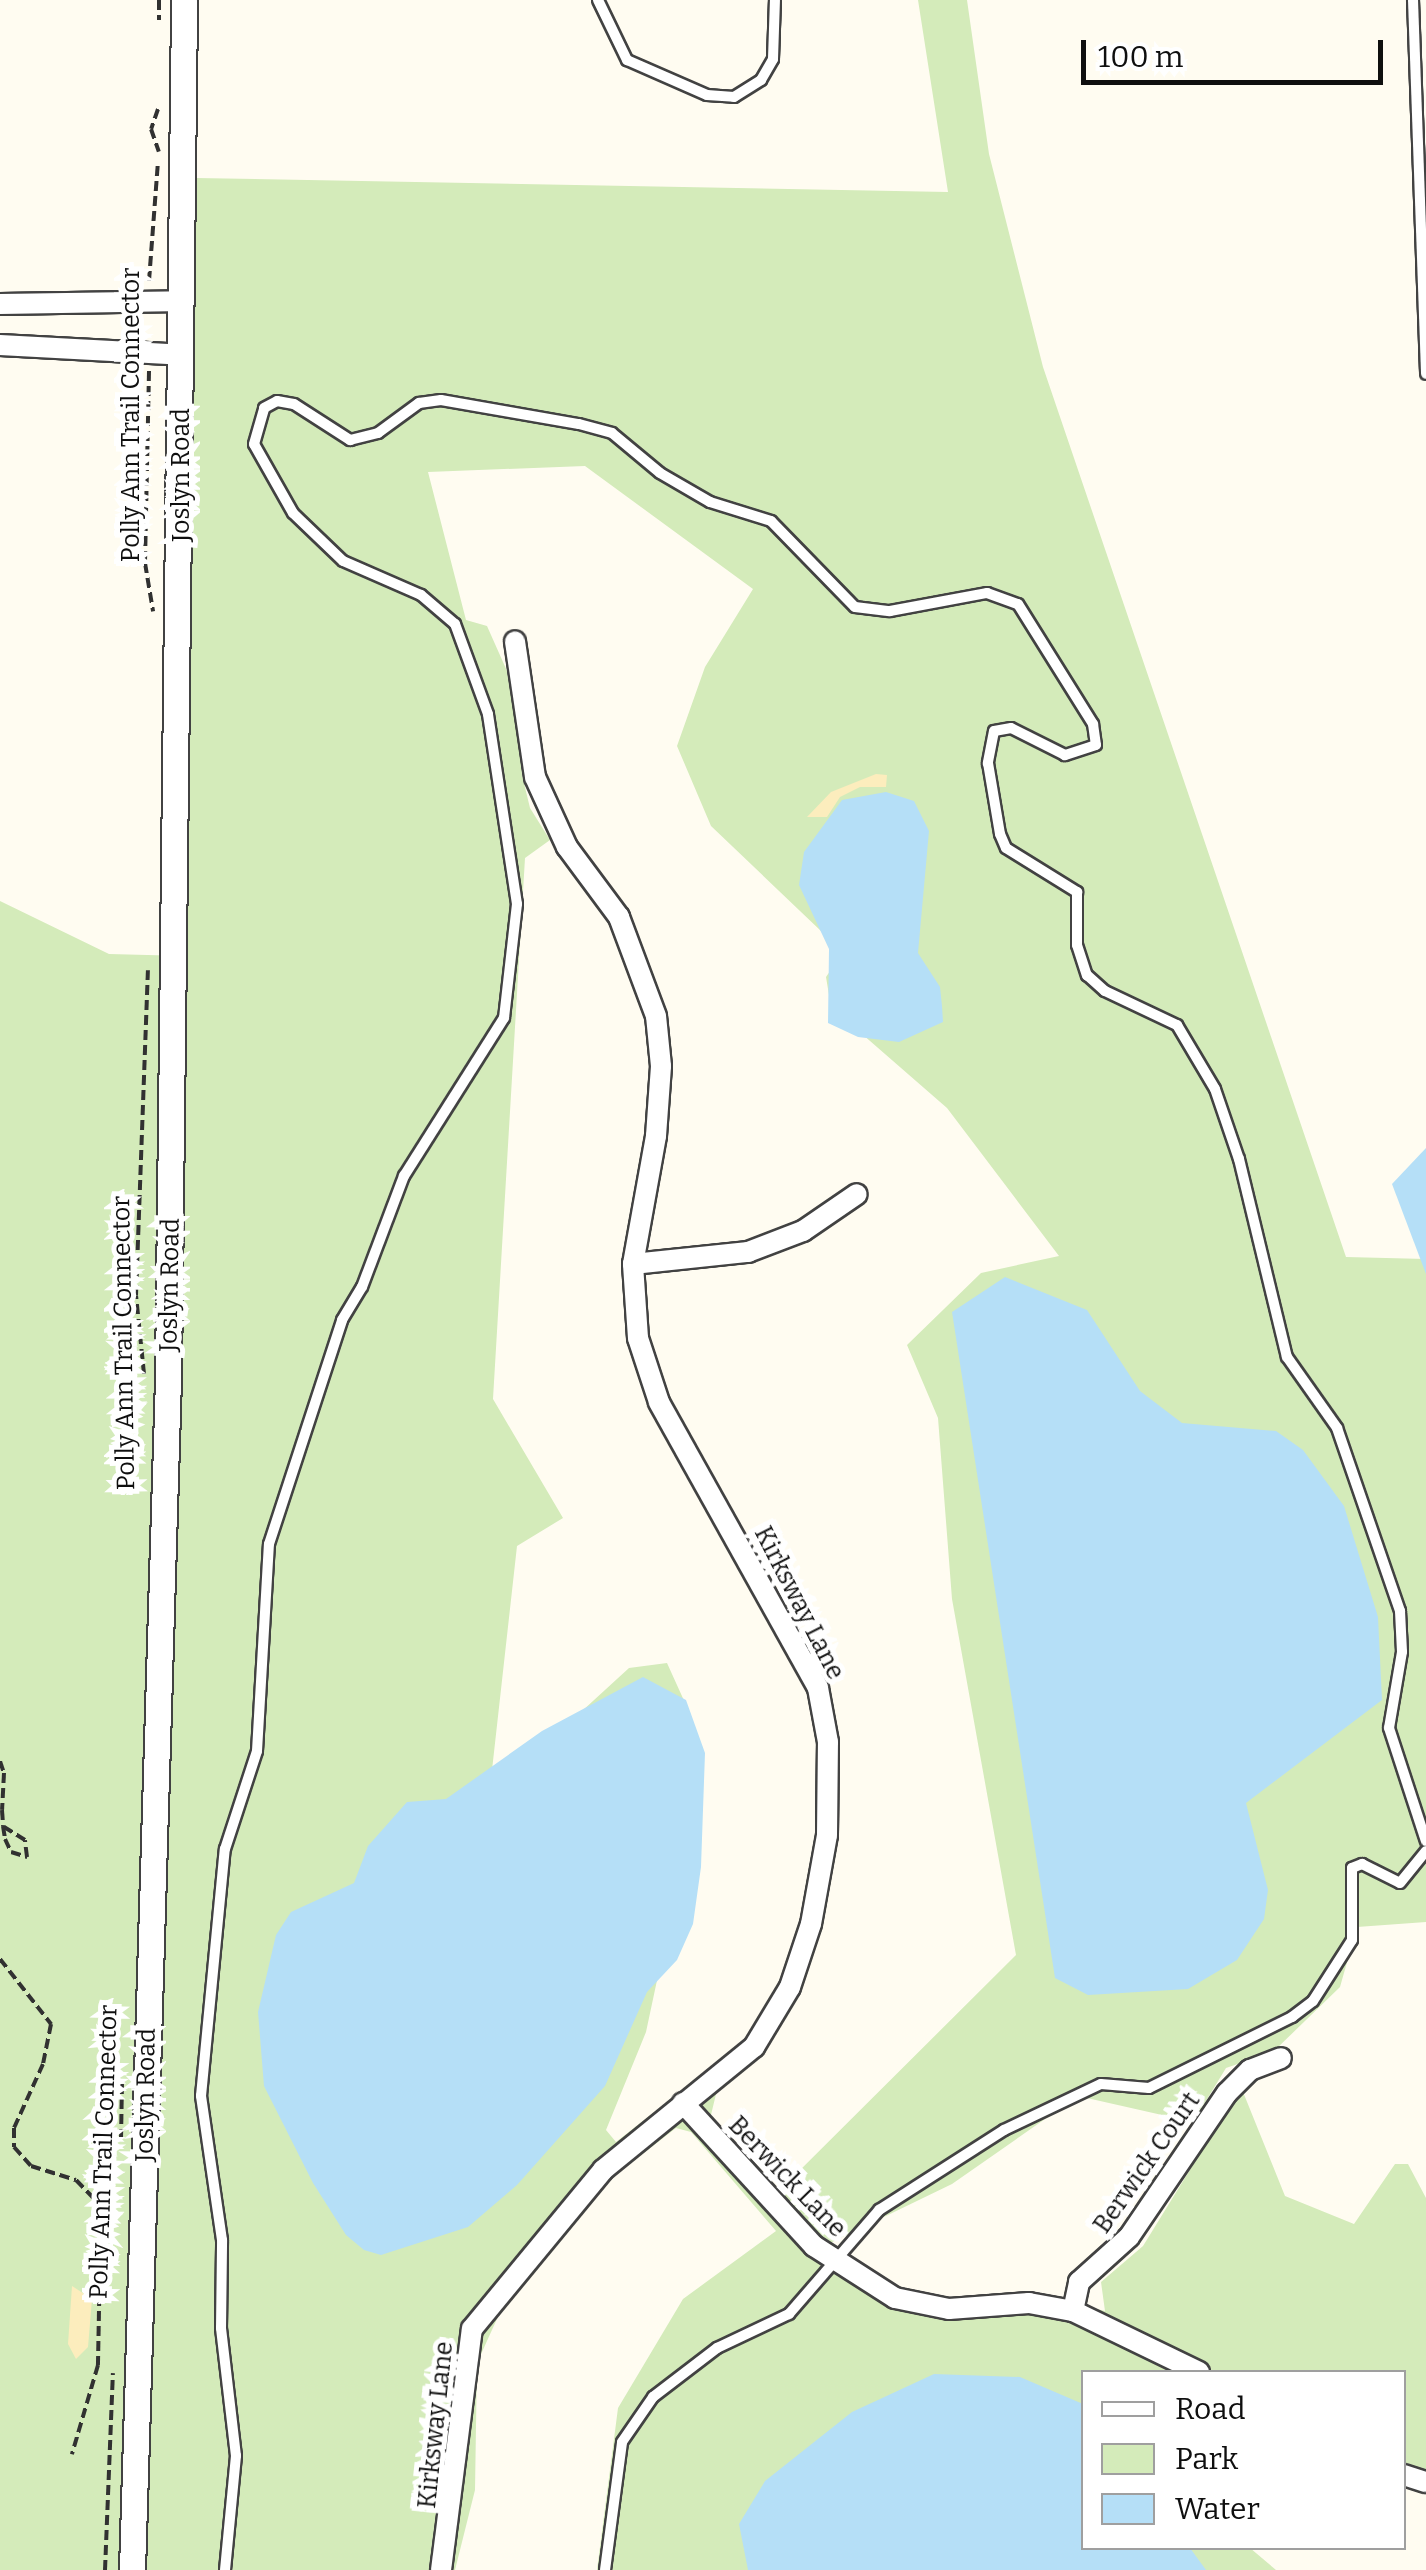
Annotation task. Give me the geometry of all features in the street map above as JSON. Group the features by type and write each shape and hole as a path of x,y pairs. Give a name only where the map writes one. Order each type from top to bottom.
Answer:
{"street":[{"name":"Joslyn Road","path":"132,2570 168,1374 184,0"},
{"path":"0,304 183,300"},
{"path":"0,345 182,355"},
{"name":"Kirksway Lane","path":"442,2570 472,2329 572,2201 683,2103 754,2048 790,1987 811,1924 827,1835 828,1742 818,1688 798,1643 658,1402 638,1338 633,1264 656,1136 661,1066 656,1016 632,945 568,847 535,777 515,641"},
{"path":"633,1264 748,1252 803,1230 857,1194"},
{"name":"Berwick Court","path":"1073,2311 1078,2282 1129,2237 1227,2093 1250,2070 1281,2058"},
{"name":"Berwick Lane","path":"683,2103 782,2216 833,2261 896,2298 949,2309 1029,2303 1073,2311 1195,2370"}],"lane":[{"path":"598,0 627,60 707,96 734,97 761,80 773,60 775,0"},
{"path":"1412,0 1426,374"},
{"path":"225,2570 236,2456 221,2328 222,2240 201,2096 225,1849 256,1751 269,1544 342,1320 362,1287 404,1176 504,1018 517,904 488,714 455,624 421,594 343,561 293,513 254,444 264,408 277,400 294,404 350,440 378,433 419,403 440,400 612,433 660,473 710,502 771,521 855,607 890,612 987,592 1018,604 1093,724 1096,745 1065,755 1012,728 994,731 988,762 1000,834 1006,848 1077,892 1077,944 1087,975 1105,991 1178,1025 1214,1089 1239,1159 1287,1357 1337,1428 1400,1612 1402,1652 1388,1728 1426,1842"},
{"path":"605,2570 622,2442 652,2397 717,2348 789,2314 879,2210 1013,2125 1101,2084 1149,2088 1292,2017 1313,2000 1352,1940 1352,1868 1362,1864 1400,1884 1426,1851"}],"path":[{"path":"159,0 160,38"},
{"name":"Polly Ann Trail Connector","path":"149,301 159,150 151,129 161,100"},
{"name":"Polly Ann Trail Connector","path":"149,352 146,563 154,620"},
{"name":"Polly Ann Trail Connector","path":"145,1386 136,1295 149,956"},
{"path":"0,1762 3,1826 11,1852 27,1857 25,1840 3,1826"},
{"path":"0,1958 50,2024 43,2064 14,2128 14,2147 31,2166 76,2180 101,2206 98,2365 72,2454"},
{"name":"Polly Ann Trail Connector","path":"121,2148 122,2073"},
{"path":"105,2570 114,2364"}],"green space":[{"path":"918,0 967,0 989,154 1043,367 1346,1257 1426,1259 1426,1922 1357,1927 1340,1987 1273,2052 1226,2068 1193,2122 1078,2096 952,2184 826,2245 908,2295 947,2300 1034,2294 1105,2311 1101,2282 1143,2246 1241,2087 1285,2196 1354,2224 1395,2164 1408,2164 1426,2198 1426,2487 1406,2485 1406,2370 1081,2370 1081,2550 1252,2550 1276,2570 597,2570 618,2408 683,2299 776,2231 691,2132 676,2128 609,2180 506,2299 477,2363 475,2490 455,2570 0,2570 0,901 109,954 186,956 196,178 948,192","holes":["585,466 753,589 705,667 677,746 711,826 843,952 826,977 831,1007 947,1108 1059,1256 981,1273 907,1345 938,1418 952,1599 1016,1955 775,2195 710,2119 717,2090 703,2074 616,2142 606,2130 646,2032 669,1924 691,1716 667,1663 629,1668 534,1755 491,1779 517,1546 563,1518 493,1399 525,858 550,840 530,808 522,775 519,698 487,626 466,620 428,472"]}],"sand":[{"path":"876,774 887,775 886,787 860,787 840,797 827,817 807,817 831,792"},
{"path":"72,2286 92,2299 88,2347 76,2359 68,2344"}],"water":[{"path":"886,792 914,801 929,831 918,953 940,987 943,1022 899,1042 858,1037 828,1023 829,949 799,885 804,852 842,800"},
{"path":"1426,1148 1426,1274 1392,1184"},
{"path":"1005,1277 1087,1310 1140,1391 1182,1423 1276,1431 1303,1450 1344,1506 1378,1617 1382,1700 1246,1803 1268,1890 1264,1919 1237,1960 1188,1989 1088,1995 1055,1978 952,1312"},
{"path":"643,1677 686,1700 705,1753 701,1867 693,1924 677,1960 647,1992 605,2086 517,2185 468,2227 381,2255 364,2250 346,2235 313,2183 264,2086 258,2012 276,1935 291,1912 354,1883 368,1846 407,1802 446,1799 542,1731"},
{"path":"934,2374 1020,2377 1081,2403 1081,2550 1191,2550 1206,2570 748,2570 739,2524 765,2481 852,2412"}]}
